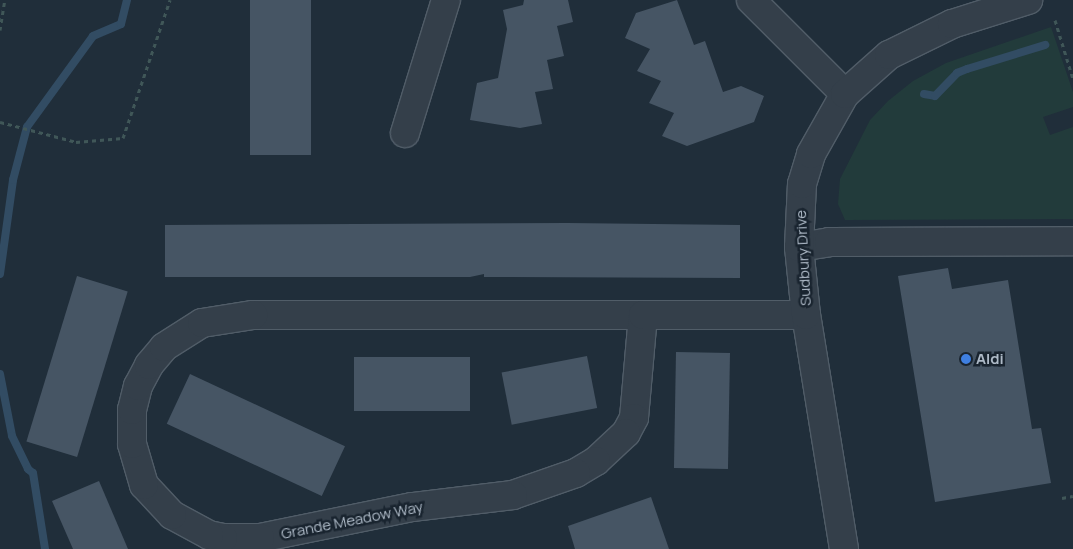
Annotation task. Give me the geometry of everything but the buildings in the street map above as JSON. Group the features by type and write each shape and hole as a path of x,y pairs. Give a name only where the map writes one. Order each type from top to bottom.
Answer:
{"street":[{"path":"405,132 446,0"},
{"path":"751,0 845,94"},
{"name":"Sudbury Drive","path":"844,549 806,316 799,247 802,184 820,133 845,94 889,55 919,38 952,24 1028,0"},
{"path":"799,247 829,242 1073,241"},
{"name":"Grande Meadow Way","path":"642,316 638,398 634,418 626,434 602,456 576,473 513,495 412,507 260,538 224,538 186,525 172,515 144,484 136,466 132,444 132,410 138,386 149,365 164,347 202,323 253,315 806,316"}],"path":[{"path":"0,30 5,0"},
{"path":"0,122 76,142 123,138 170,0"},
{"path":"1055,20 1073,79"},
{"path":"1062,498 1073,496"}],"green space":[{"path":"1051,27 1073,92 1073,107 1043,117 1050,135 1073,127 1073,219 845,220 838,204 840,179 870,120 888,101 913,81 946,63"}],"waterway":[{"path":"0,274 13,180 27,127 93,36 121,24 127,0"},
{"path":"924,94 935,96 957,73 1045,45"},
{"path":"0,374 12,436 28,469 33,473 45,549"}],"place":[{"name":"Aldi","path":"966,359"}]}
